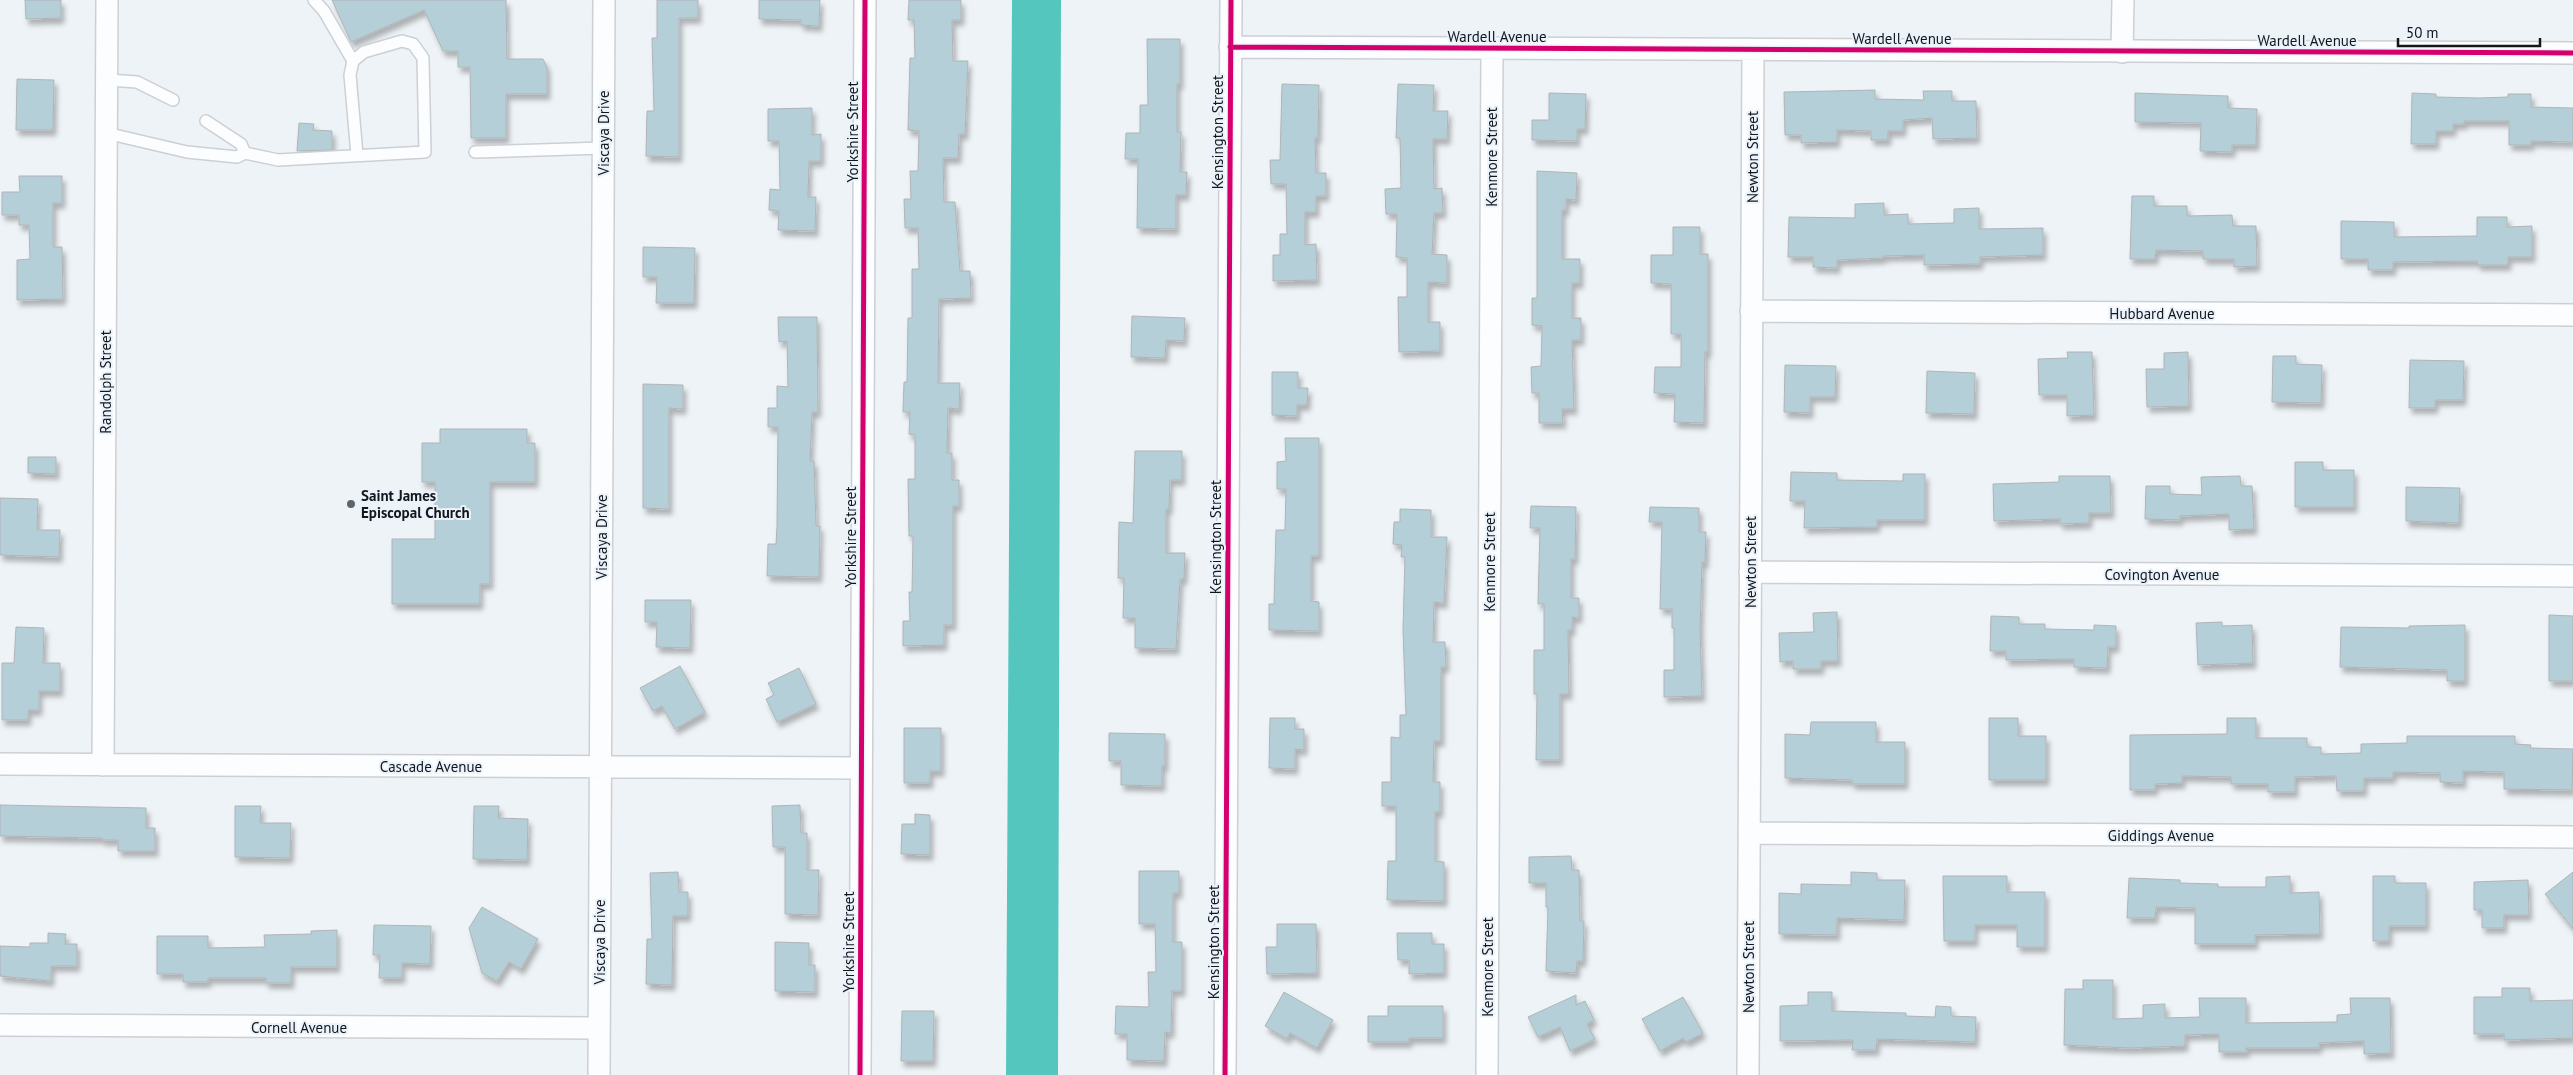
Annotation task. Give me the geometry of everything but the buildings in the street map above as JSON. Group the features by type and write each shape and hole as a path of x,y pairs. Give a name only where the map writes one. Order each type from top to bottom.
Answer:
{"street":[{"name":"Randolph Street","path":"103,765 107,0"},
{"name":"Viscaya Drive","path":"599,1075 604,0"},
{"name":"Yorkshire Street","path":"860,1075 865,0"},
{"name":"Kensington Street","path":"1225,1075 1231,0"},
{"path":"2122,52 2123,0"},
{"name":"Wardell Avenue","path":"1230,47 2573,54"},
{"name":"Kenmore Street","path":"1487,1075 1492,48"},
{"name":"Newton Street","path":"1748,1075 1753,50"},
{"name":"Hubbard Avenue","path":"1751,311 2573,315"},
{"name":"Covington Avenue","path":"1750,572 2573,576"},
{"name":"Cascade Avenue","path":"0,764 861,768"},
{"name":"Giddings Avenue","path":"1749,833 2573,837"},
{"name":"Cornell Avenue","path":"0,1025 599,1028"}],"lane":[{"path":"314,0 324,11 353,61"},
{"path":"106,132 188,152 237,157 245,153 278,160 425,152 423,58 413,44 402,42 364,52 353,61 350,75 358,155"},
{"path":"107,80 137,82 173,100"},
{"path":"206,120 241,144 245,153"},
{"path":"475,152 603,148"}],"water":[{"path":"1012,0 1061,0 1058,1075 1006,1075"}],"cycle path":[{"path":"860,1075 865,0"},
{"path":"1225,1075 1231,0"},
{"path":"1230,47 2573,53"}],"place":[{"name":"Saint James Episcopal Church","path":"351,504"}]}
